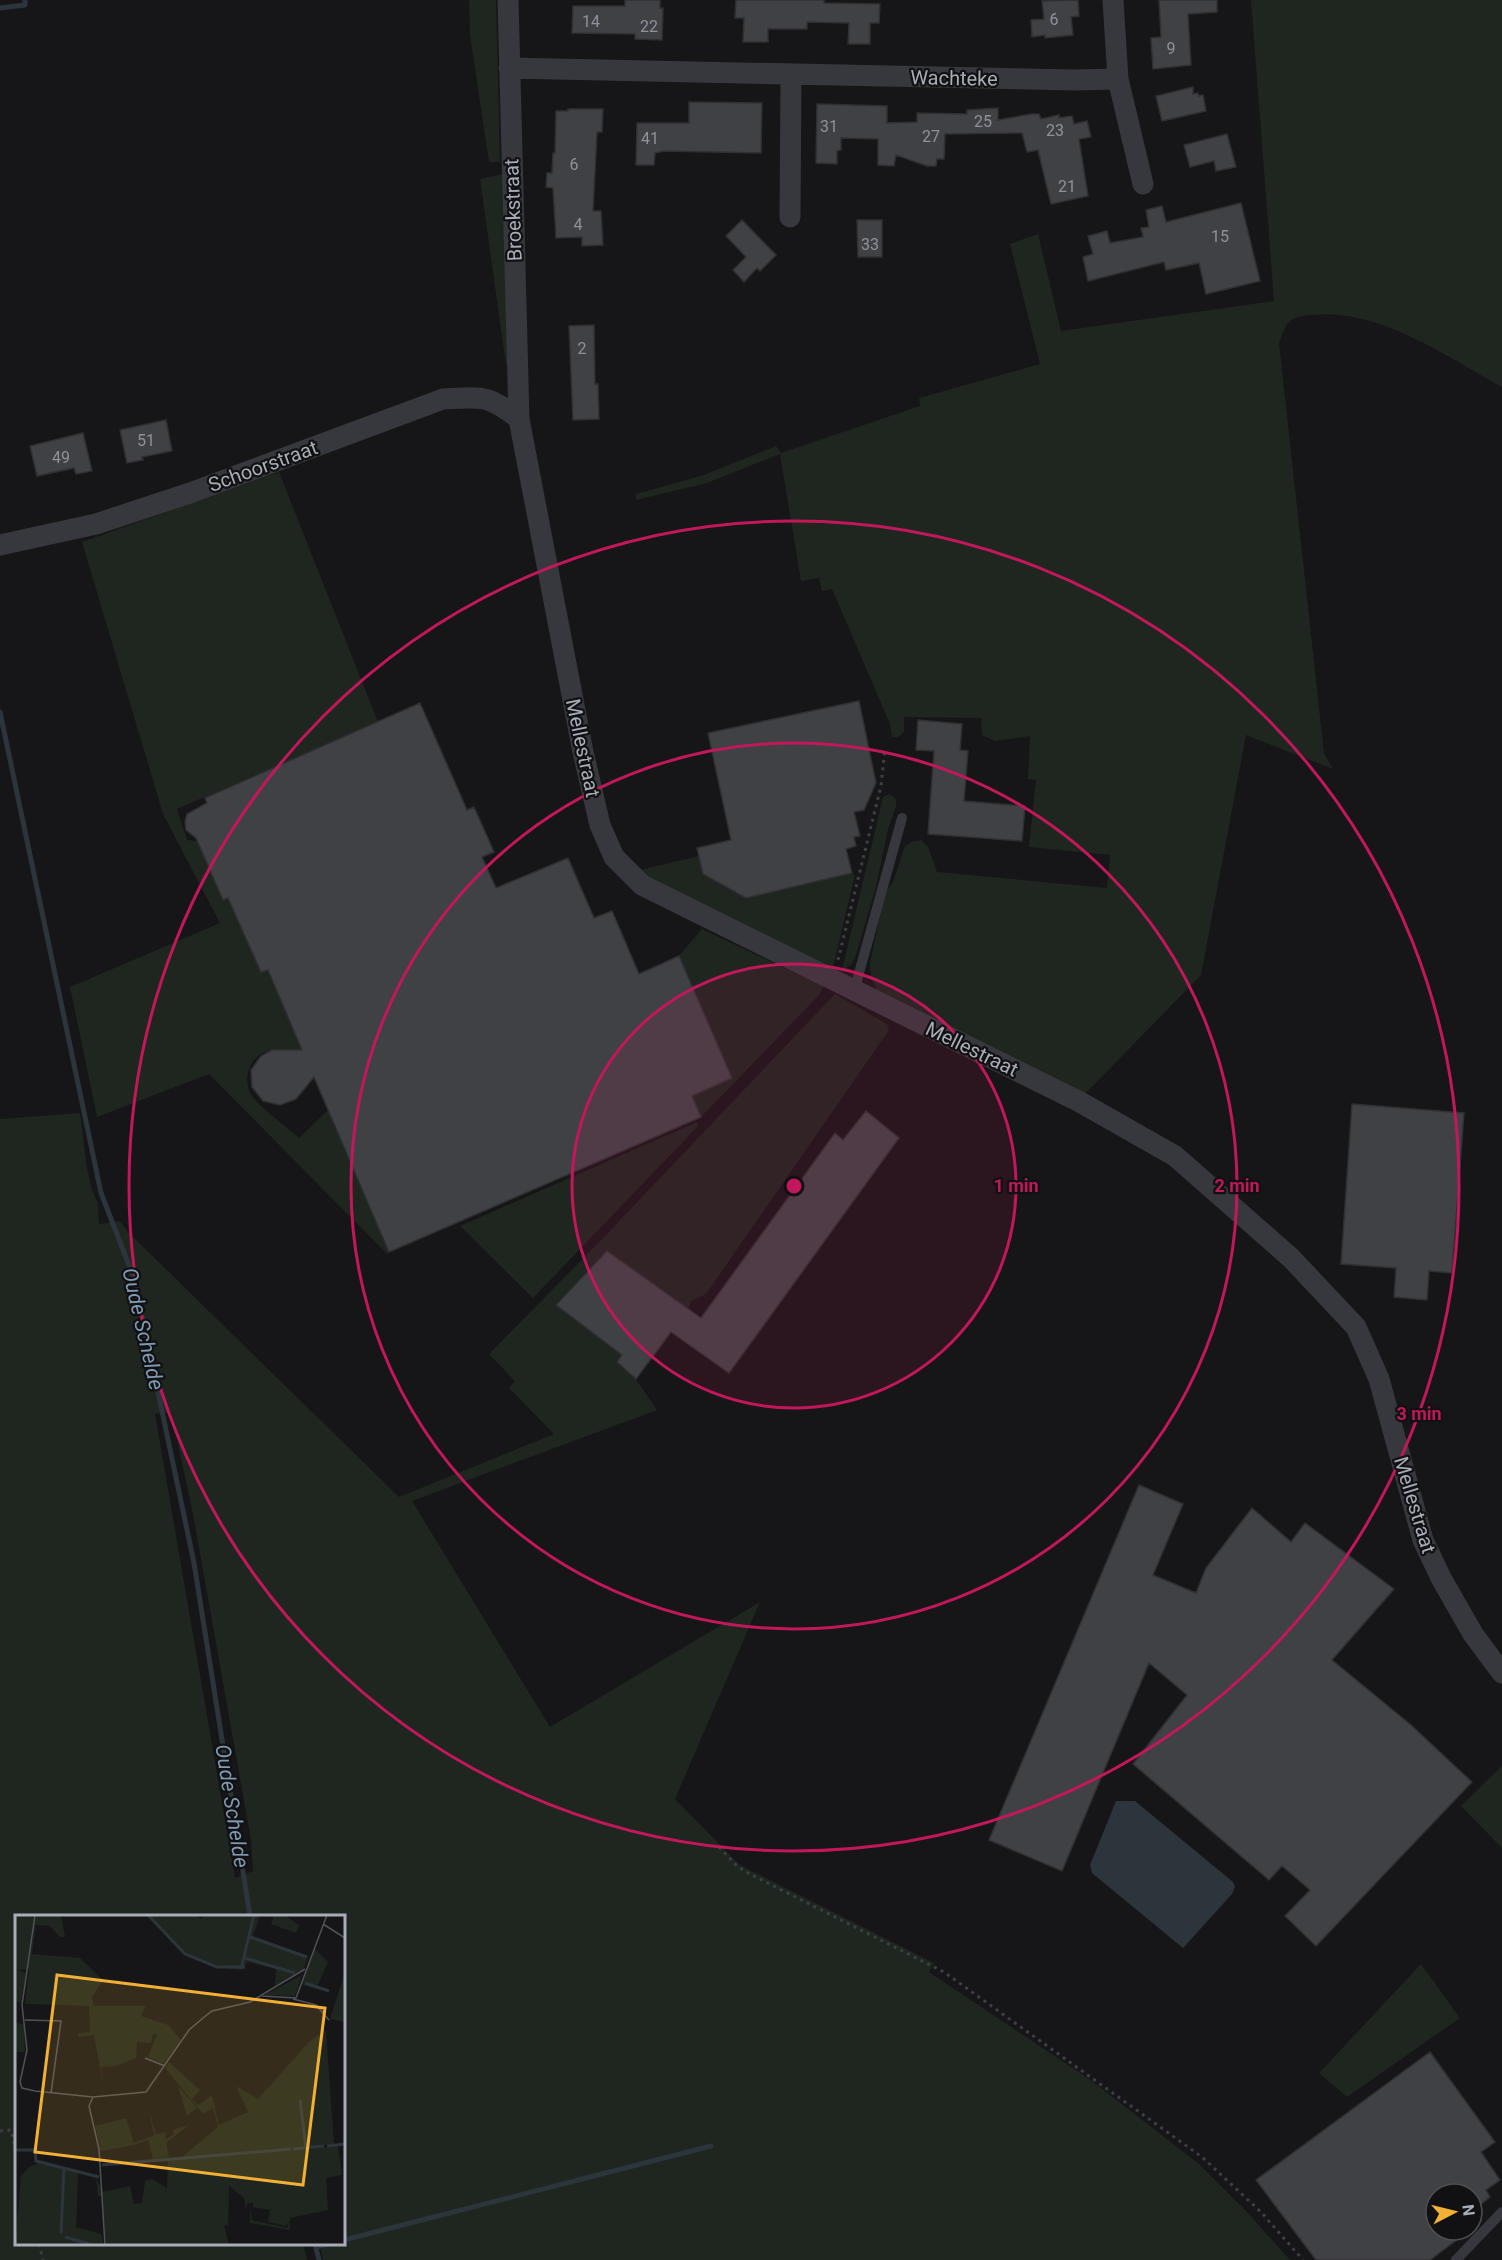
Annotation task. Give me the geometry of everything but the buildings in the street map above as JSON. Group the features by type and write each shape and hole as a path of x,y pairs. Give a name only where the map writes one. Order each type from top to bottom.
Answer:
{"street":[{"name":"Broekstraat","path":"508,0 519,419"},
{"path":"1113,0 1118,79 1143,184"},
{"name":"Wachteke","path":"509,68 1118,79"},
{"path":"790,217 791,74"},
{"name":"Schoorstraat","path":"0,545 96,524 190,493 443,399 483,397 503,406 519,419"},
{"name":"Mellestraat","path":"519,419 583,753 600,825 614,858 642,885 1080,1102 1175,1156 1292,1258 1356,1327 1379,1379 1423,1540 1441,1578 1473,1634 1502,1673"}],"lane":[{"path":"854,991 902,818"},
{"path":"1456,2260 1502,2212"}],"path":[{"path":"833,980 881,786 885,748"},
{"path":"718,1846 746,1872 944,1972 1202,2157 1261,2212 1303,2260"},
{"path":"0,2131 11,2130 15,2147"},
{"path":"39,2245 44,2260"}],"shaded area":[{"path":"469,0 496,0 500,162 489,162 470,35"},
{"path":"1251,0 1502,0 1502,387 1434,348 1386,326 1336,315 1311,315 1294,319 1286,326 1279,343 1324,753 1333,769 1246,735 1201,975 1083,1096 877,990 871,978 870,963 885,892 893,882 905,846 912,842 921,840 928,847 937,872 1107,888 1110,855 1029,847 1036,780 1028,779 1030,736 995,741 982,735 981,718 904,717 904,732 898,737 892,737 890,724 832,589 822,591 819,578 801,581 780,454 707,483 636,500 636,494 704,475 776,446 781,453 920,406 919,398 1040,364 1010,244 1038,234 1061,331 1274,301"},
{"path":"503,174 512,360 506,365 480,179"},
{"path":"279,472 378,722 177,809 187,840 197,841 223,900 228,898 261,972 489,872 497,888 274,985 306,1060 279,1051 260,1054 248,1072 248,1087 251,1094 266,1110 299,1138 328,1110 389,1252 387,1254 209,1074 97,1117 70,987 220,923 163,814 82,542"},
{"path":"890,794 896,799 896,806 888,829 876,887 856,955 851,965 842,970 883,797"},
{"path":"699,856 703,874 746,898 852,873 855,875 832,972 645,877 640,870"},
{"path":"702,929 823,986 820,994 701,1117 692,1096 732,1078 679,956"},
{"path":"835,994 887,1024 889,1030 706,1294 691,1301 688,1309 607,1251 556,1304 622,1355 617,1363 636,1379 657,1410 412,1501 550,1727 760,1602 675,1799 740,1865 934,1963 929,1972 1092,2081 1199,2164 1247,2212 1290,2260 323,2260 320,2245 345,2245 345,1915 15,1915 15,2245 303,2245 307,2260 0,2260 0,1119 80,1113 87,1169 98,1203 99,1224 120,1221 129,1233 399,1497 554,1434 509,1388 515,1381 489,1354 606,1235","holes":["171,1412 193,1514 251,1840 253,1871 235,1878 155,1414"]},
{"path":"697,1122 698,1126 533,1298 460,1226"},
{"path":"1502,1766 1502,1848 1461,1806"},
{"path":"1116,1801 1135,1801 1233,1882 1235,1887 1232,1894 1183,1948 1092,1873 1090,1865"},
{"path":"1421,1964 1460,2018 1347,2097 1319,2073"}],"waterway":[{"name":"Oude Schelde","path":"0,8 25,5 25,0"},
{"name":"Oude Schelde","path":"0,712 101,1193 134,1278 194,1563 250,1915"},
{"path":"345,2240 711,2146"},
{"name":"Oude Schelde","path":"315,2245 319,2260"},
{"path":"316,2247 325,2245"}]}
